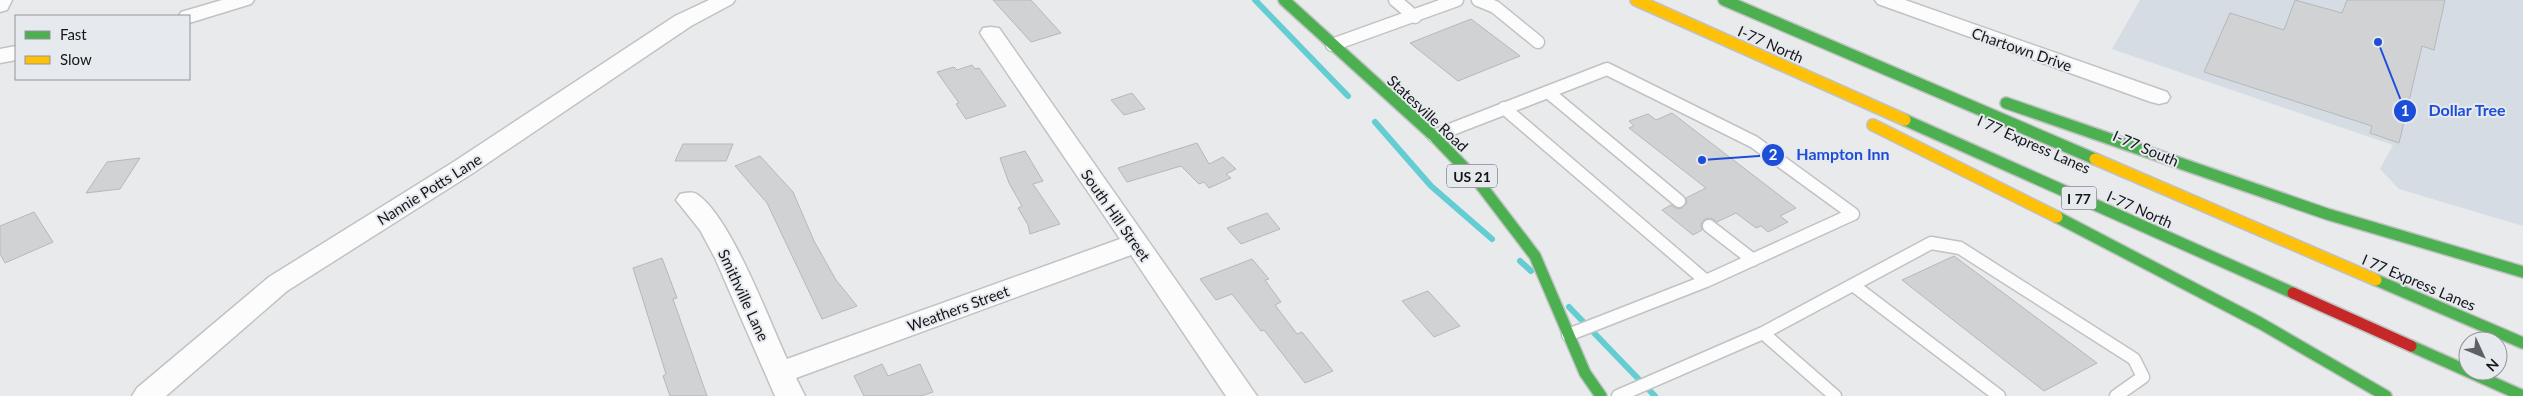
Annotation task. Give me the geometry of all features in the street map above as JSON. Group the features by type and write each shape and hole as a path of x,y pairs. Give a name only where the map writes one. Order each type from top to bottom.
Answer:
{"main road":[{"name":"Statesville Road","path":"1284,0 1434,136 1480,184 1535,256 1585,373 1601,396"},
{"path":"1632,0 1773,74"},
{"name":"I-77 North","path":"1636,0 2523,396"},
{"name":"I 77 Express Lanes","path":"1724,0 2523,343"},
{"name":"I-77 South","path":"2140,162 1994,99 2338,218 2523,272"},
{"path":"1861,119 2188,284 2310,350 2386,396"}],"street":[{"path":"0,6 2,0"},
{"path":"190,17 244,0"},
{"name":"Nannie Potts Lane","path":"147,396 189,358 278,284 464,167 683,21 726,0"},
{"name":"Chartown Drive","path":"1885,0 2160,97"},
{"name":"South Hill Street","path":"991,33 1242,396"},
{"path":"0,56 15,53"},
{"name":"Smithville Lane","path":"690,200 711,226 785,384"},
{"name":"Weathers Street","path":"785,384 1136,243"}],"lane":[{"path":"1395,0 1415,16"},
{"path":"1332,45 1459,0"},
{"path":"1478,0 1495,7 1538,42"},
{"path":"1434,136 1607,69 1754,142 1853,214 1706,281 1568,335"},
{"path":"1548,92 1679,201"},
{"path":"1504,108 1706,281"},
{"path":"1709,226 1753,260"},
{"path":"1618,396 1763,333 1931,243 1960,248 2134,359 2143,377 2116,396"},
{"path":"1853,285 1999,396"},
{"path":"1763,333 1836,396"}],"shaded area":[{"path":"2140,0 2523,0 2523,226 2399,189 2380,169 2393,145 2112,49"}],"building":[{"path":"993,0 1031,0 1061,33 1031,42"},
{"path":"2295,0 2342,13 2347,0 2445,0 2434,50 2422,46 2399,143 2370,133 2372,126 2204,72 2230,13 2284,30"},
{"path":"1471,19 1520,56 1458,81 1410,43"},
{"path":"972,65 975,69 979,68 1006,106 966,119 956,104 959,103 937,72 954,67 957,70"},
{"path":"1132,93 1145,109 1124,115 1111,100"},
{"path":"1672,113 1796,208 1780,216 1788,222 1768,232 1761,226 1756,228 1736,213 1717,222 1711,218 1705,219 1701,224 1702,230 1693,235 1662,210 1671,205 1677,209 1682,208 1687,203 1686,198 1706,188 1629,128 1634,126 1629,121 1648,114 1656,120"},
{"path":"1197,143 1209,164 1223,157 1236,169 1226,174 1231,178 1209,188 1204,182 1199,184 1181,166 1127,182 1118,168"},
{"path":"683,144 733,144 726,161 675,161"},
{"path":"1025,151 1043,181 1033,184 1060,224 1030,234 1028,225 1018,208 1022,206 1009,183 1000,158"},
{"path":"760,156 793,192 814,241 836,280 857,306 822,319 767,203 735,166"},
{"path":"140,158 120,189 86,193 107,162"},
{"path":"34,212 53,242 5,263 0,254 0,226"},
{"path":"1267,213 1280,229 1241,244 1227,228"},
{"path":"1954,256 2097,363 2044,391 1902,280"},
{"path":"662,258 677,298 673,299 707,396 670,396 663,376 666,374 633,268"},
{"path":"1252,259 1269,279 1265,280 1281,302 1275,305 1297,334 1302,332 1333,371 1305,383 1264,330 1261,331 1232,294 1216,300 1200,279"},
{"path":"1428,291 1460,326 1434,337 1402,301"},
{"path":"882,364 888,376 920,364 933,392 921,396 864,396 854,376"}],"waterway":[{"path":"1255,0 1348,96"},
{"path":"1375,122 1431,186 1492,239"},
{"path":"1520,261 1531,271"},
{"path":"1569,307 1655,396"}],"traffic: fast":[{"path":"1284,0 1434,136 1480,184 1535,256 1585,373 1601,396"},
{"path":"1724,0 2095,159"},
{"path":"2006,103 2327,214 2523,272"},
{"path":"1905,120 2293,293"},
{"path":"2057,217 2260,323 2386,396"},
{"path":"2376,280 2523,343"},
{"path":"2411,346 2523,396"}],"traffic: slow":[{"path":"1636,0 1905,120"},
{"path":"1873,125 2057,217"},
{"path":"2095,159 2376,280"}],"traffic: jam":[{"path":"2293,293 2411,346"}],"place":[{"name":"Dollar Tree","path":"2378,42"},
{"name":"Hampton Inn","path":"1702,160"}]}
